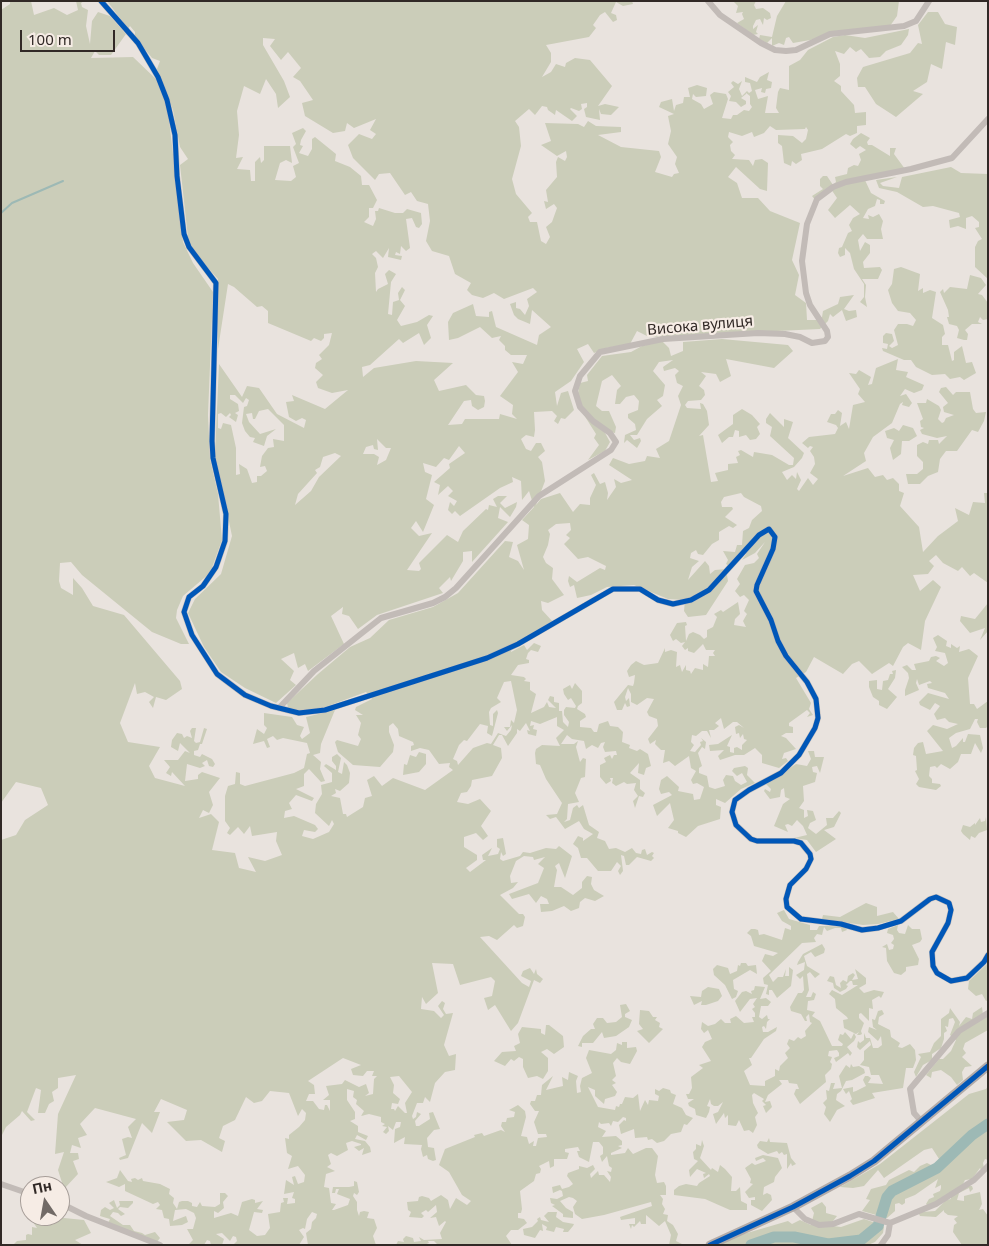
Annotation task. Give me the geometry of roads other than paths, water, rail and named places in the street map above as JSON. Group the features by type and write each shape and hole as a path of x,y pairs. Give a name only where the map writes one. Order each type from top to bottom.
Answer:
{"main road":[{"path":"710,1245 793,1207 858,1171 922,1122 988,1066"}],"street":[{"path":"100,1 138,43 158,77 167,100 175,134 177,176 184,234 189,247 216,283 212,441 213,458 226,514 226,535 216,567 206,582 190,597 184,612 186,621 204,655 217,674 250,698 279,708 300,713 325,710 487,658 518,644 613,589 640,589 666,603 673,604 692,600 715,585 759,535 769,529 775,538 773,549 757,584 756,591 772,620 778,641 786,656 806,682 816,699 818,718 812,734 799,755 781,773 742,794 735,800 732,812 736,825 751,839 757,841 802,843 810,854 811,859 806,869 790,885 786,899 787,907 801,919 842,924 862,930 878,928 906,918 930,899 936,898 949,902 951,910 948,922 932,952 933,966 937,973 951,981 967,978 984,962 988,955"},
{"path":"708,1 720,15 762,43 775,50 786,51 796,50 830,34 904,26 916,21 929,1"},
{"name":"Висока вулиця","path":"279,708 314,671 381,618 433,603 445,597 456,588 539,496 611,450 616,442 610,433 593,421 580,407 575,391 580,376 596,355 600,352 663,339 785,334 800,337 812,343 825,341 828,336 827,331 810,305 806,293 802,261 807,224 817,199 833,187 846,182 911,169 952,158 988,118"},
{"path":"922,1122 914,1113 910,1089 960,1030 988,1013"},
{"path":"793,1207 805,1219 820,1225 833,1224 859,1214 872,1216 890,1223 936,1204 974,1180 988,1166"},
{"path":"1,1184 20,1191"},
{"path":"70,1208 160,1245"},
{"path":"881,1245 888,1235 890,1223"}],"waterway":[{"path":"1,213 12,203 63,181"},
{"path":"751,1245 774,1237 794,1237 828,1244 861,1240 878,1226 887,1197 892,1191 937,1168 972,1135 988,1124"}]}
